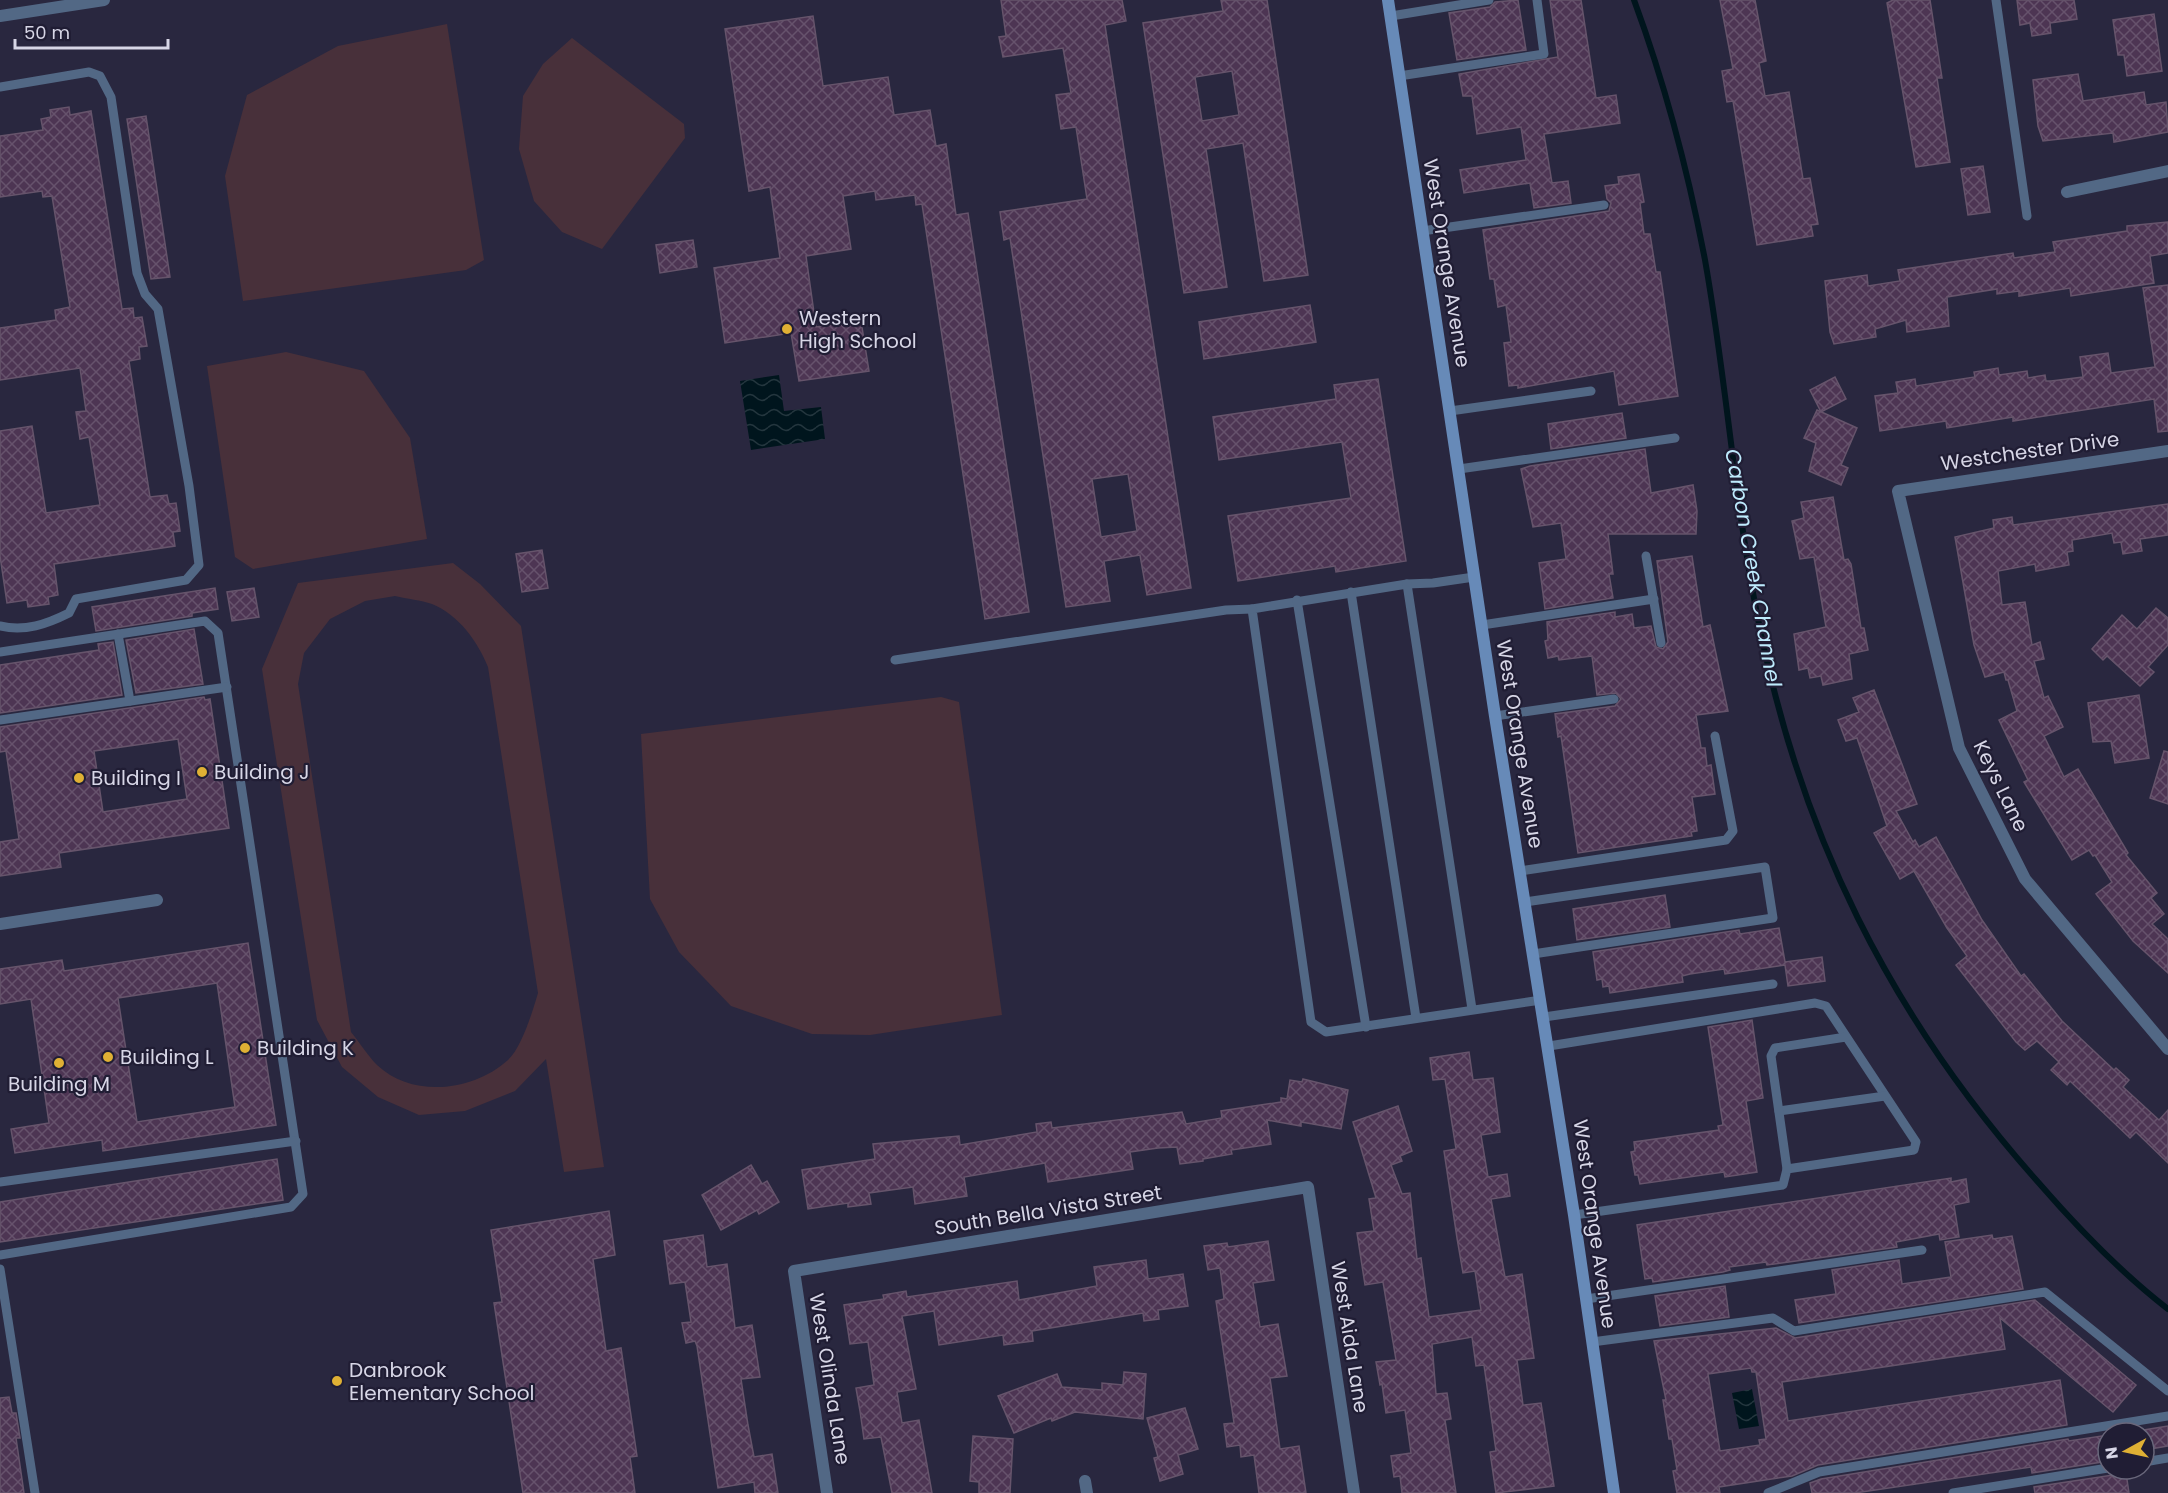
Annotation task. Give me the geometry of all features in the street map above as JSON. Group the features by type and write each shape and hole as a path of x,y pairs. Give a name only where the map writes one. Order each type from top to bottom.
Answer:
{"main road":[{"name":"West Orange Avenue","path":"1388,0 1474,577 1549,1047 1614,1493"}],"street":[{"path":"0,16 104,0"},
{"path":"2067,192 2168,171"},
{"name":"Westchester Drive","path":"1898,491 2168,451"},
{"name":"Keys Lane","path":"1898,491 1959,748 2025,879 2168,1049"},
{"path":"0,924 158,900"},
{"name":"South Bella Vista Street","path":"794,1271 1308,1186"},
{"name":"West Aida Lane","path":"1308,1186 1354,1493"},
{"name":"West Olinda Lane","path":"794,1271 828,1493"}],"lane":[{"path":"1390,16 1489,0"},
{"path":"1399,76 1544,54 1537,0"},
{"path":"1996,0 2027,216"},
{"path":"0,87 89,72 100,76 111,97 137,273 145,294 158,309 170,369 199,565 186,580 76,599 69,613 47,624 15,630 0,626"},
{"path":"1422,231 1604,205"},
{"path":"1450,411 1591,391"},
{"path":"1459,469 1675,438"},
{"path":"1646,556 1661,643"},
{"path":"895,660 1226,610 1252,609 1351,592 1474,577"},
{"path":"1407,584 1473,1009"},
{"path":"1351,592 1416,1018"},
{"path":"1482,625 1654,599"},
{"path":"1297,600 1366,1027"},
{"path":"1252,609 1311,1022 1326,1032 1541,1000"},
{"path":"0,652 205,621 219,633 303,1194 291,1207 0,1255"},
{"path":"118,634 130,701"},
{"path":"0,720 227,687"},
{"path":"1496,716 1614,699"},
{"path":"1520,872 1726,840 1733,831 1715,736"},
{"path":"1525,902 1765,867 1773,918 1533,954"},
{"path":"1544,1017 1773,984"},
{"path":"1549,1047 1815,1003 1826,1006 1916,1142 1914,1150 1787,1169"},
{"path":"1574,1215 1783,1185 1787,1169 1771,1056 1775,1048 1846,1037"},
{"path":"1779,1112 1886,1096"},
{"path":"0,1182 296,1141"},
{"path":"1586,1299 1922,1250"},
{"path":"0,1269 35,1493"},
{"path":"1592,1342 1773,1318 1794,1330 2045,1292 2168,1391"},
{"path":"1768,1493 1819,1472 2168,1416"},
{"path":"1953,1493 2096,1470"}],"shaded area":[{"path":"447,24 484,260 466,270 243,301 225,176 247,95 338,46"},
{"path":"572,38 684,124 685,138 602,249 562,232 534,201 519,149 523,96 543,64"},
{"path":"286,352 364,371 410,438 427,539 253,569 235,557 207,366"},
{"path":"453,563 480,584 521,626 604,1167 564,1172 546,1059 515,1091 465,1111 419,1115 378,1097 342,1067 317,1020 262,669 298,583","holes":["395,596 432,604 451,615 473,639 488,667 538,993 522,1038 508,1060 494,1071 478,1079 443,1087 425,1087 392,1076 377,1065 351,1032 298,684 304,653 330,619 365,601"]},
{"path":"941,697 959,702 1002,1015 870,1035 812,1034 731,1006 679,952 650,899 641,734"}],"water":[{"path":"779,375 784,411 821,407 825,439 751,450 740,381"},
{"path":"1752,1389 1759,1426 1739,1429 1732,1393"}],"building":[{"path":"1001,0 1122,0 1126,21 1105,25 1191,588 1147,595 1140,555 1104,561 1110,601 1066,607 1010,238 1004,240 1000,212 1087,199 1076,127 1061,129 1056,95 1071,93 1063,48 1003,57 999,37 1006,36","holes":["1128,474 1137,531 1101,537 1092,479"]},
{"path":"1221,0 1267,0 1308,275 1264,281 1243,143 1206,149 1227,287 1184,293 1143,23 1223,11","holes":["1232,71 1239,115 1202,121 1195,77"]},
{"path":"1518,0 1526,50 1457,60 1449,13 1490,7 1495,2"},
{"path":"1550,0 1581,0 1596,98 1616,95 1620,123 1544,134 1552,183 1568,181 1571,203 1534,208 1530,183 1464,193 1460,170 1526,160 1521,127 1477,134 1472,96 1463,96 1459,74 1558,57"},
{"path":"1720,0 1755,0 1766,61 1759,63 1765,96 1789,92 1803,179 1810,178 1818,224 1811,225 1813,236 1757,245 1733,101 1727,102 1722,71 1733,69"},
{"path":"1893,0 1930,0 1942,78 1937,78 1950,162 1916,167 1887,3"},
{"path":"2017,0 2074,0 2077,19 2050,23 2051,33 2032,36 2030,23 2020,25"},
{"path":"2154,14 2162,71 2127,76 2124,55 2118,55 2113,20"},
{"path":"813,16 823,86 888,77 894,115 930,110 936,146 946,144 956,215 968,213 1029,612 985,619 922,204 916,205 915,195 876,200 875,191 843,196 851,249 806,256 816,327 861,321 869,371 799,381 791,333 725,343 714,268 780,258 770,187 749,191 725,29"},
{"path":"2078,74 2083,101 2144,92 2146,105 2166,102 2168,132 2114,142 2113,133 2043,141 2038,126 2033,80"},
{"path":"69,107 70,115 91,111 122,309 133,308 134,318 142,317 147,346 139,347 140,359 129,361 150,497 167,495 169,504 176,503 180,531 173,532 175,546 54,564 58,595 48,597 49,604 28,607 27,600 7,603 0,556 0,431 32,426 46,513 100,505 89,437 80,439 76,412 86,411 80,368 0,380 0,328 56,320 55,310 70,307 52,196 43,197 42,191 0,197 0,136 43,130 41,119 51,117 50,110"},
{"path":"146,116 170,277 151,279 127,119"},
{"path":"1983,166 1990,212 1968,215 1961,169"},
{"path":"1639,174 1644,202 1640,203 1644,234 1650,234 1656,272 1660,272 1678,396 1619,405 1614,371 1518,388 1518,385 1509,386 1504,343 1511,342 1506,305 1498,307 1494,279 1490,279 1483,230 1609,211 1611,203 1607,199 1605,186 1619,184 1618,177"},
{"path":"2168,222 2168,253 2150,256 2154,283 2071,296 2070,288 2019,296 2019,291 1997,294 1997,289 1947,297 1949,326 1907,332 1906,320 1875,329 1876,337 1834,344 1830,332 1825,281 1867,275 1868,286 1900,281 1898,270 2013,253 2014,258 2055,252 2053,242 2127,231 2127,226"},
{"path":"693,240 697,267 660,273 656,245"},
{"path":"2168,285 2168,431 2158,432 2154,399 2013,421 2013,417 1947,428 1946,421 1880,431 1875,396 1898,393 1896,382 1915,379 1916,386 1975,377 1974,372 1998,368 1999,375 2027,371 2028,378 2045,375 2046,381 2083,377 2080,357 2108,353 2111,373 2155,367 2143,288"},
{"path":"1310,305 1316,342 1204,359 1199,322"},
{"path":"1835,377 1846,399 1821,412 1810,390"},
{"path":"1378,379 1406,561 1336,572 1335,566 1238,581 1228,516 1351,498 1342,442 1219,460 1213,417 1336,399 1334,385"},
{"path":"1817,410 1857,428 1841,465 1848,468 1841,485 1809,471 1816,443 1804,438"},
{"path":"1622,413 1626,438 1551,449 1548,424"},
{"path":"1645,449 1651,493 1693,485 1697,511 1696,534 1608,534 1613,574 1609,574 1613,598 1545,609 1539,563 1566,559 1561,523 1533,527 1521,469"},
{"path":"1833,497 1844,560 1848,559 1851,564 1861,628 1864,628 1868,650 1849,654 1852,679 1823,685 1821,676 1810,678 1808,668 1799,670 1794,634 1826,627 1814,557 1800,559 1792,521 1804,518 1801,502"},
{"path":"2168,504 2168,535 2140,539 2142,551 2123,554 2121,542 2114,543 2112,533 2072,540 2073,551 2067,552 2069,565 2036,571 2035,564 1998,571 2002,605 2025,602 2032,645 2040,642 2044,659 2034,661 2044,698 2048,696 2063,727 2044,736 2064,777 2078,769 2128,853 2126,855 2157,893 2151,898 2164,914 2152,924 2168,939 2168,973 2133,941 2096,894 2112,882 2095,855 2093,856 2089,850 2072,860 2024,782 2028,780 1999,720 2017,711 2004,672 1985,677 1974,645 1955,537 1994,528 1993,520 2012,517 2013,525"},
{"path":"542,550 548,588 522,592 516,554"},
{"path":"1692,556 1703,627 1710,625 1728,711 1696,715 1701,748 1705,748 1707,766 1711,765 1715,794 1692,797 1697,831 1691,832 1692,836 1578,853 1561,736 1558,737 1555,714 1615,706 1621,699 1616,693 1597,695 1592,656 1559,660 1558,656 1548,658 1545,641 1548,640 1547,622 1615,612 1615,617 1632,614 1634,628 1651,626 1656,647 1663,649 1668,642 1657,561"},
{"path":"215,588 218,609 192,613 192,616 96,631 92,607"},
{"path":"254,588 259,617 232,621 227,592"},
{"path":"2156,608 2168,618 2168,645 2148,667 2154,672 2140,686 2107,656 2103,660 2092,649 2122,615 2137,629"},
{"path":"194,629 203,684 136,693 126,640"},
{"path":"113,642 122,695 0,713 0,665 99,650 98,644"},
{"path":"1874,690 1917,804 1896,811 1913,842 1915,840 1919,847 1936,837 1982,920 2021,976 2024,974 2062,1021 2114,1070 2116,1068 2129,1080 2123,1087 2159,1120 2168,1110 2168,1163 2136,1132 2130,1138 2070,1081 2067,1085 2051,1070 2059,1062 2037,1041 2025,1050 2016,1042 1956,965 1967,956 1947,928 1914,871 1900,879 1874,833 1887,826 1857,738 1846,741 1838,720 1859,712 1853,698"},
{"path":"2139,695 2149,758 2115,763 2111,741 2093,742 2088,703"},
{"path":"204,697 205,700 210,699 229,828 59,853 61,867 0,876 0,842 19,839 6,751 0,752 0,727","holes":["178,739 187,799 103,812 94,751"]},
{"path":"2164,751 2168,752 2168,804 2150,798"},
{"path":"1665,895 1670,927 1577,940 1573,909"},
{"path":"1779,928 1785,962 1822,957 1825,981 1788,986 1785,965 1725,974 1724,969 1690,974 1682,976 1683,982 1610,993 1609,986 1603,987 1602,979 1597,980 1593,952 1739,930 1740,934"},
{"path":"248,943 276,1125 103,1151 102,1140 15,1153 11,1129 49,1123 31,999 0,1004 0,969 62,960 64,971","holes":["217,983 235,1107 137,1122 118,998"]},
{"path":"1752,1020 1763,1098 1746,1101 1757,1172 1725,1177 1724,1172 1640,1184 1638,1175 1635,1175 1631,1152 1635,1151 1634,1142 1719,1130 1718,1126 1723,1125 1708,1027"},
{"path":"1469,1052 1473,1080 1493,1078 1500,1132 1481,1135 1488,1177 1507,1174 1510,1196 1491,1199 1505,1277 1522,1274 1534,1358 1517,1360 1523,1405 1541,1403 1554,1486 1496,1493 1490,1452 1496,1451 1484,1365 1476,1366 1472,1337 1432,1344 1436,1394 1447,1393 1451,1419 1445,1420 1456,1493 1402,1493 1400,1476 1394,1477 1391,1456 1411,1453 1405,1410 1386,1413 1382,1384 1380,1385 1376,1362 1396,1360 1383,1282 1365,1285 1357,1233 1374,1231 1369,1199 1376,1198 1353,1122 1398,1106 1412,1151 1400,1156 1402,1161 1391,1165 1402,1194 1410,1193 1417,1259 1421,1258 1429,1317 1481,1310 1475,1271 1463,1273 1457,1238 1444,1151 1456,1149 1445,1079 1433,1080 1430,1058"},
{"path":"1303,1079 1348,1090 1341,1129 1301,1122 1301,1126 1267,1120 1271,1144 1231,1150 1232,1154 1203,1159 1203,1161 1180,1164 1177,1147 1158,1148 1130,1152 1133,1169 1048,1182 1045,1163 964,1177 967,1196 915,1204 913,1187 869,1193 871,1204 848,1207 848,1203 808,1209 802,1170 875,1159 873,1144 959,1136 960,1145 1037,1132 1036,1124 1051,1122 1052,1128 1182,1112 1186,1124 1222,1118 1221,1111 1281,1102 1281,1098 1287,1099 1290,1080 1302,1082"},
{"path":"277,1159 283,1200 0,1242 0,1202"},
{"path":"751,1165 762,1184 767,1181 779,1202 759,1214 757,1210 721,1230 702,1195"},
{"path":"1951,1178 1951,1182 1966,1179 1969,1202 1954,1205 1959,1237 1940,1240 1939,1234 1896,1242 1897,1247 1767,1265 1766,1262 1729,1267 1730,1270 1723,1272 1653,1282 1652,1278 1645,1279 1637,1225"},
{"path":"609,1211 615,1255 593,1259 606,1351 621,1348 637,1456 630,1457 635,1493 523,1493 494,1303 502,1302 491,1230"},
{"path":"703,1235 707,1267 727,1264 735,1328 752,1325 760,1377 741,1379 748,1425 754,1457 772,1454 778,1493 755,1493 754,1482 718,1488 697,1346 695,1341 686,1343 682,1323 691,1322 685,1282 670,1284 664,1241"},
{"path":"1992,1235 1993,1239 2012,1236 2023,1289 1799,1323 1795,1300 1836,1294 1832,1270 1899,1260 1902,1284 1951,1277 1945,1242"},
{"path":"1268,1241 1274,1280 1253,1283 1260,1327 1278,1324 1287,1376 1270,1378 1280,1449 1299,1446 1306,1493 1259,1493 1254,1455 1241,1457 1240,1445 1227,1447 1224,1424 1234,1423 1216,1301 1224,1299 1220,1268 1208,1270 1204,1246 1227,1243 1228,1247"},
{"path":"1146,1260 1148,1279 1183,1274 1188,1306 1158,1310 1159,1319 1144,1321 1143,1313 1032,1331 1033,1341 1004,1345 1003,1335 939,1345 934,1311 902,1316 916,1389 897,1392 902,1423 919,1420 932,1493 892,1493 881,1437 864,1439 856,1388 874,1385 868,1342 850,1344 844,1305 884,1299 883,1295 906,1291 907,1297 1017,1281 1019,1300 1097,1286 1094,1267"},
{"path":"1725,1286 1729,1317 1660,1326 1655,1296"},
{"path":"2035,1300 2136,1385 2113,1412 2000,1318 2005,1349 1782,1382 1788,1421 2060,1380 2067,1425 1818,1465 1792,1476 1719,1487 1720,1493 1677,1493 1673,1471 1677,1470 1672,1439 1669,1439 1663,1400 1666,1400 1654,1341 1776,1328 1795,1338","holes":["1751,1368 1752,1372 1756,1372 1766,1439 1759,1440 1760,1445 1720,1451 1708,1374"]},
{"path":"1124,1372 1146,1374 1143,1419 1075,1412 1052,1421 1051,1418 1014,1433 998,1396 1057,1374 1062,1387 1102,1390 1102,1383 1123,1385"},
{"path":"9,1397 12,1413 16,1413 20,1438 16,1438 24,1493 0,1493 0,1398"},
{"path":"1185,1408 1198,1449 1178,1455 1183,1474 1160,1481 1154,1458 1158,1457 1147,1418"},
{"path":"2168,1426 2168,1446 2156,1448 2156,1428"},
{"path":"973,1436 1013,1439 1010,1493 979,1493 979,1482 970,1481"},
{"path":"2096,1437 2096,1463 2032,1473 2031,1467 1855,1493 1812,1493 1810,1483 1821,1479 2068,1439 2069,1441"},
{"path":"2096,1478 2096,1481 2127,1481 2129,1493 2035,1493 2034,1487"}],"waterway":[{"name":"Carbon Creek Channel","path":"1634,0 1666,96 1705,260 1749,570 1775,694 1798,772 1825,846 1858,918 1895,987 1938,1054 1985,1119 2084,1232 2133,1280 2168,1309"}],"place":[{"name":"Western High School","path":"787,329"},
{"name":"Building J","path":"202,772"},
{"name":"Building I","path":"79,778"},
{"name":"Building K","path":"245,1048"},
{"name":"Building L","path":"108,1057"},
{"name":"Building M","path":"59,1063"},
{"name":"Danbrook Elementary School","path":"337,1381"}]}
